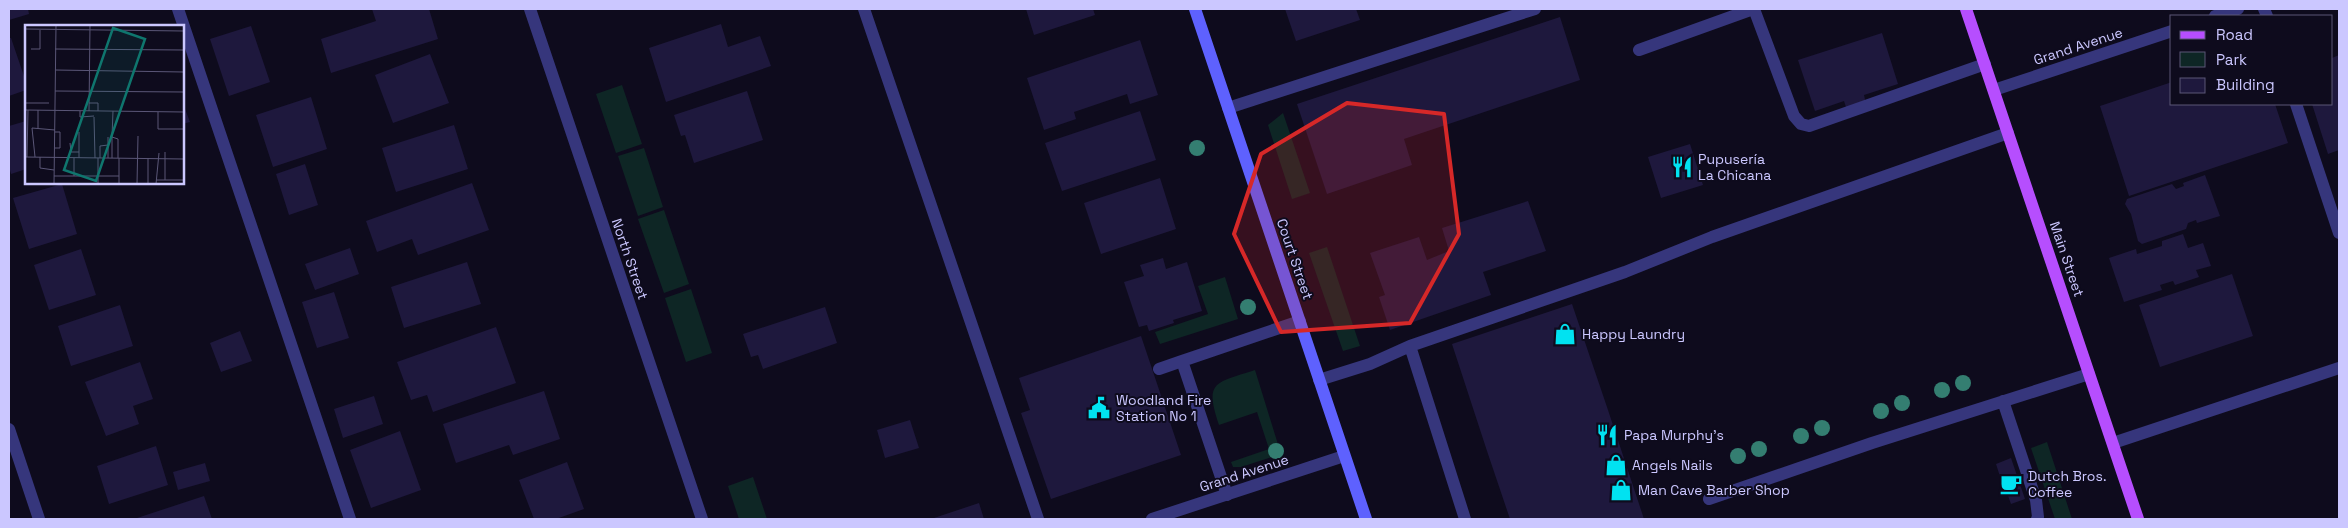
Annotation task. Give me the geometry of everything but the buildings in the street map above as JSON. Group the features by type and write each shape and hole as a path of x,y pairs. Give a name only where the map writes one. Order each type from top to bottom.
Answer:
{"main road":[{"name":"Main Street","path":"1966,9 2138,519"}],"street":[{"path":"178,9 183,25"},
{"name":"North Street","path":"530,9 702,519"},
{"path":"864,9 1038,519"},
{"name":"Court Street","path":"1195,9 1366,519"},
{"path":"1228,108 1535,9"},
{"path":"1639,50 1754,9 1794,116 1801,124 1809,126 1985,64"},
{"path":"2218,15 2238,9"},
{"path":"184,27 350,519"},
{"name":"Grand Avenue","path":"1994,90 2170,31"},
{"path":"2296,105 2339,233"},
{"path":"1319,380 1370,364 1410,346 1625,272 1712,236 2008,134"},
{"path":"1159,369 1300,322"},
{"path":"1410,346 1465,519"},
{"path":"1182,361 1226,495"},
{"path":"2113,443 2339,368"},
{"path":"1709,499 1872,443 2089,374"},
{"path":"2004,401 2036,500 2038,517 2036,519"},
{"path":"9,429 39,519"},
{"name":"Grand Avenue","path":"1152,519 1344,456"}],"highlighted area":[{"path":"1347,103 1444,114 1459,234 1410,323 1281,332 1234,234 1261,154"}],"green space":[{"path":"622,85 642,144 616,153 596,94"},
{"path":"1283,113 1310,193 1292,199 1268,125"},
{"path":"644,148 663,207 638,216 618,156"},
{"path":"664,210 689,284 664,293 638,219"},
{"path":"1327,247 1360,346 1343,351 1309,253"},
{"path":"1225,277 1238,319 1160,344 1155,332 1208,314 1198,286"},
{"path":"691,289 712,353 686,362 665,298"},
{"path":"1255,370 1281,454 1241,467 1233,467 1231,462 1269,449 1257,412 1219,425 1213,392 1216,386 1222,382"},
{"path":"2047,442 2072,519 2055,519 2031,448"},
{"path":"753,477 767,519 739,519 728,486"}],"place":[{"name":"Pupusería La Chicana","path":"1682,167"},
{"name":"Happy Laundry","path":"1565,334"},
{"name":"Woodland Fire Station No 1","path":"1099,408"},
{"name":"Papa Murphy's","path":"1607,435"},
{"name":"Angels Nails","path":"1616,465"},
{"name":"Dutch Bros. Coffee","path":"2011,484"},
{"name":"Man Cave Barber Shop","path":"1621,490"}]}
